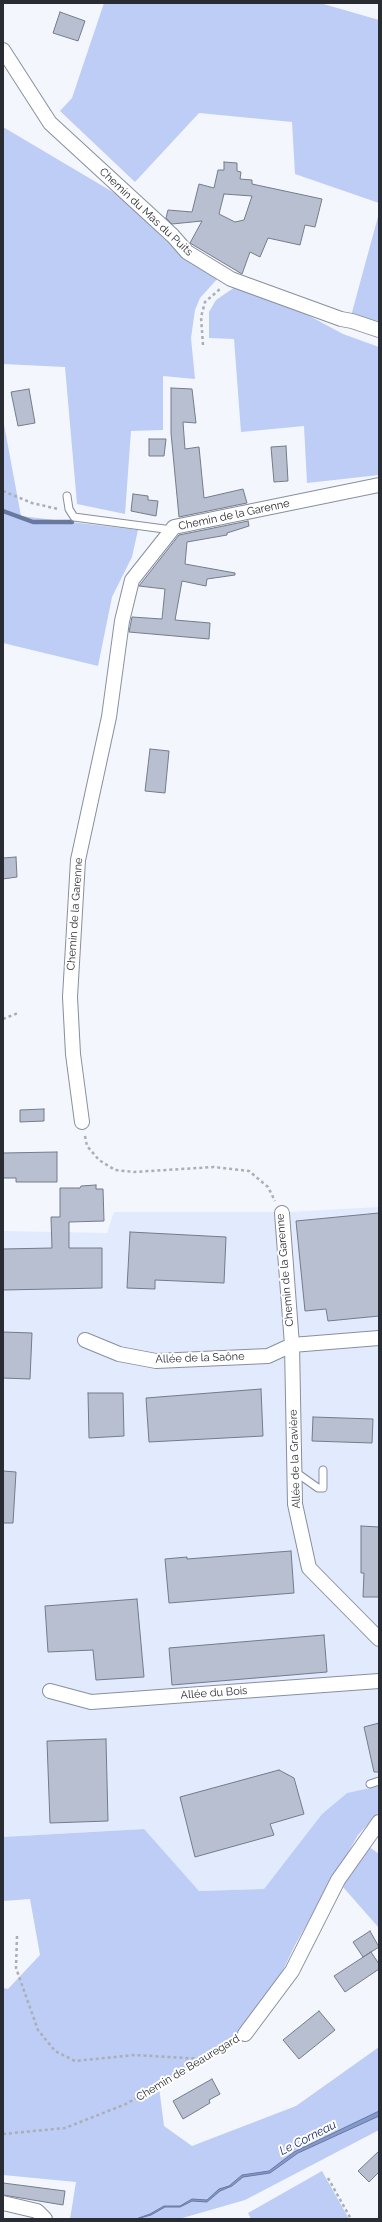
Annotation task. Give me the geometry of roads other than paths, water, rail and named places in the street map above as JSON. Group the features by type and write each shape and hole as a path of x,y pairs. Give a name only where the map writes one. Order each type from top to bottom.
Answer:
{"street":[{"name":"Chemin du Mas du Puits","path":"3,50 50,123 173,236 187,252 231,279 341,319 379,330"},
{"name":"Chemin de la Garenne","path":"82,1122 73,1054 70,997 78,860 109,717 122,621 132,580 174,527 379,485"},
{"name":"Chemin de la Garenne","path":"282,1213 292,1345"},
{"path":"292,1345 379,1338"},
{"name":"Allée de la Saône","path":"85,1340 119,1354 156,1361 268,1356 292,1345"},
{"name":"Allée de la Gravière","path":"292,1345 295,1504 309,1568 379,1639"},
{"name":"Allée du Bois","path":"50,1691 91,1702 379,1681"},
{"name":"Chemin de Beauregard","path":"245,2034 292,1971 338,1880 379,1822"},
{"path":"3,2203 37,2211 45,2219"}],"lane":[{"path":"67,496 71,512 74,517 172,530"},
{"path":"294,1471 318,1488 323,1488 323,1470"},
{"path":"370,1784 379,1781"}],"waterway":[{"path":"3,511 33,522 72,522"}],"water label":[{"name":"Le Corneau","path":"308,2138"}]}
